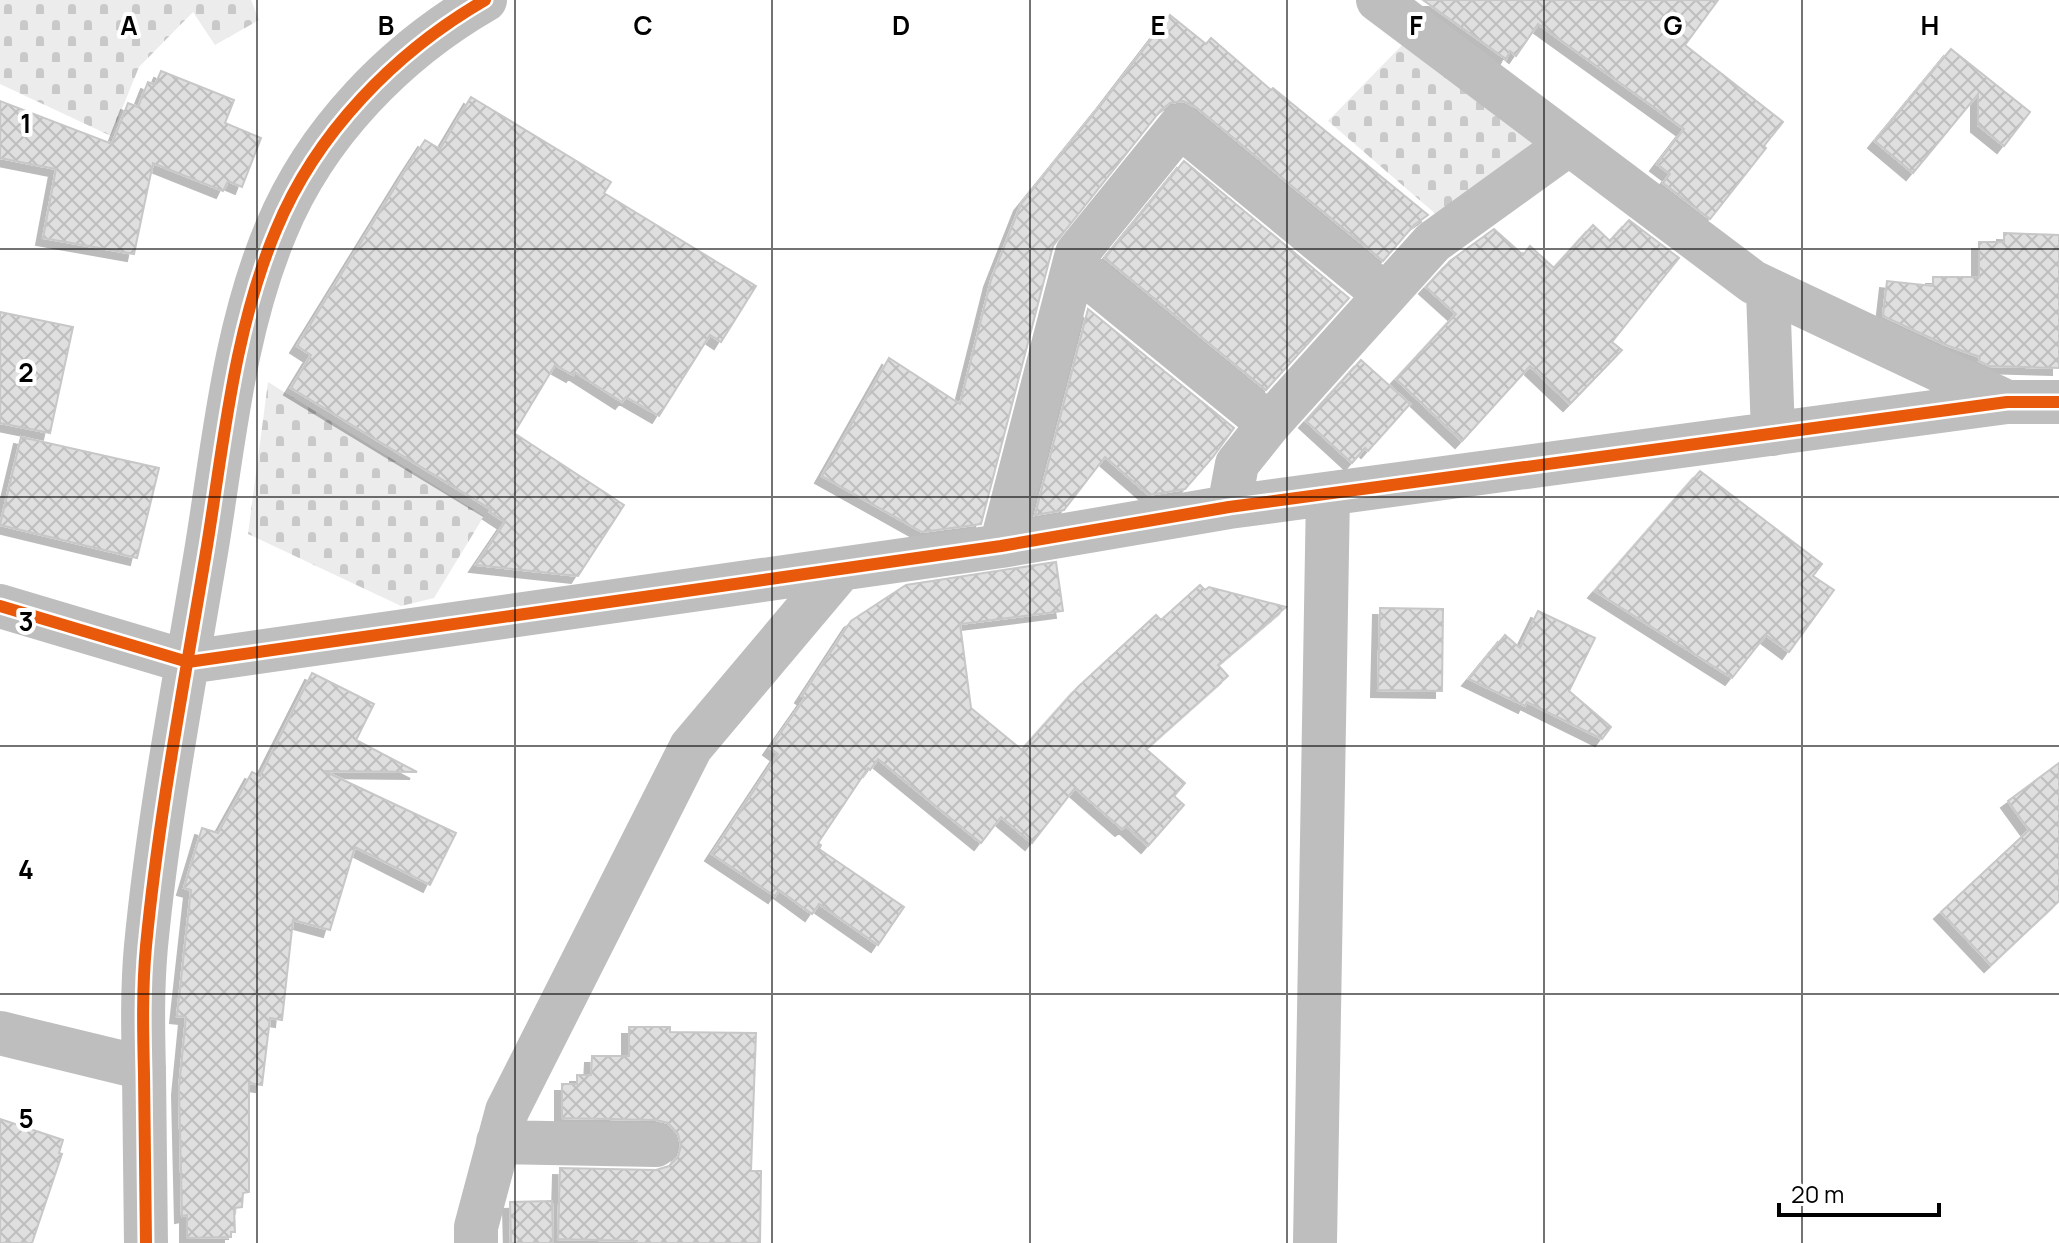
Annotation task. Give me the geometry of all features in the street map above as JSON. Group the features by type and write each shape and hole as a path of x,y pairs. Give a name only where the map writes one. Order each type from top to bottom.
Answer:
{"street":[{"path":"1378,0 1753,282 2007,402"},
{"path":"146,1243 146,948 232,387 260,274 276,229 311,165 359,101 399,61 466,5"},
{"path":"1001,546 1077,253 1180,126 1385,295"},
{"path":"1229,507 1237,464 1269,424 1433,242 1569,144"},
{"path":"1075,266 1269,424"},
{"path":"1768,290 1773,434"},
{"path":"0,606 188,662 1001,546 1229,507 2007,402 2059,402"},
{"path":"1315,1243 1328,494"},
{"path":"476,1243 476,1227 507,1111 691,747 841,569"},
{"path":"0,1033 144,1068"},
{"path":"498,1142 656,1145"}],"green space":[{"path":"0,0 251,0 259,20 215,45 193,12 139,67 111,136 0,84"},
{"path":"1410,37 1543,145 1445,222 1328,121"},
{"path":"268,382 484,516 434,598 401,606 248,534"}],"building":[{"path":"1423,0 1718,0 1685,45 1783,122 1710,219 1663,183 1670,174 1657,164 1684,129 1538,24 1516,56 1510,51 1506,59"},
{"path":"1170,15 1206,44 1211,38 1428,215 1414,225 1383,261 1196,107 1183,101 1170,103 1161,110 1053,246 981,524 922,532 822,476 889,358 960,404 991,280 1021,204"},
{"path":"1951,49 2030,112 2004,146 1978,125 1978,94 1913,173 1875,141"},
{"path":"161,71 234,100 225,123 261,138 242,187 228,181 223,191 153,163 134,254 43,238 56,169 0,158 0,101 112,144 128,103 138,107 148,82 155,85"},
{"path":"471,97 611,182 604,193 756,286 721,342 710,335 659,416 626,397 622,402 575,372 573,375 555,365 514,433 624,505 578,576 476,565 505,522 490,512 492,510 291,388 311,355 297,346 405,171 425,140 440,149"},
{"path":"1184,161 1349,298 1266,390 1105,258"},
{"path":"1629,220 1679,258 1612,342 1622,350 1570,404 1530,366 1462,441 1396,379 1456,314 1426,287 1450,261 1494,229 1523,255 1530,246 1554,268 1593,225 1610,241"},
{"path":"2004,233 2059,235 2059,368 1989,366 1979,361 1980,357 1883,316 1887,281 1933,286 1933,277 1979,277 1979,242 2004,242"},
{"path":"1088,309 1234,428 1185,489 1149,495 1105,457 1064,510 1035,515"},
{"path":"0,312 73,327 50,433 0,423"},
{"path":"1361,360 1410,404 1368,451 1365,448 1352,463 1306,421"},
{"path":"21,437 159,468 137,558 0,525"},
{"path":"1700,471 1822,564 1813,576 1834,590 1789,652 1766,635 1732,678 1595,591"},
{"path":"1056,562 1063,611 960,624 971,708 1022,750 1078,687 1156,615 1161,620 1200,585 1205,590 1209,587 1286,607 1218,665 1228,676 1146,749 1185,783 1174,796 1184,805 1148,846 1126,826 1122,829 1075,788 1032,843 1001,817 981,843 878,759 870,770 868,768 818,843 821,845 819,849 904,907 878,945 819,904 812,914 779,890 775,896 712,854 778,754 770,748 805,698 802,696 851,621 906,585"},
{"path":"1380,608 1443,609 1442,691 1378,690"},
{"path":"1538,611 1595,638 1569,691 1611,727 1602,739 1527,702 1525,706 1469,679 1505,635 1520,648"},
{"path":"312,673 374,704 356,740 417,772 324,771 456,833 430,885 355,847 330,930 293,920 282,1020 270,1018 262,1085 249,1083 249,1192 243,1193 242,1207 234,1208 235,1232 231,1232 231,1237 187,1238 187,1215 182,1216 179,1088 186,1017 177,1016 191,890 184,888 202,828 218,833 252,772 260,776"},
{"path":"2059,763 2059,901 1991,965 1941,912 2029,830 2008,801"},
{"path":"629,1027 670,1027 670,1032 756,1033 751,1171 761,1171 760,1243 637,1243 558,1239 560,1168 656,1170 669,1166 678,1157 681,1146 678,1134 668,1123 656,1120 562,1118 562,1084 577,1084 577,1075 591,1075 592,1056 629,1056"},
{"path":"0,1119 63,1140 59,1153 62,1154 32,1243 0,1243"},
{"path":"552,1201 553,1243 511,1243 510,1202"}],"cycle path":[{"path":"146,1243 143,994 151,896 225,426 250,307 276,230 293,194 336,128 362,98 420,44 485,0"},
{"path":"0,606 188,662 1001,546 1229,507 2007,402 2059,402"}]}
